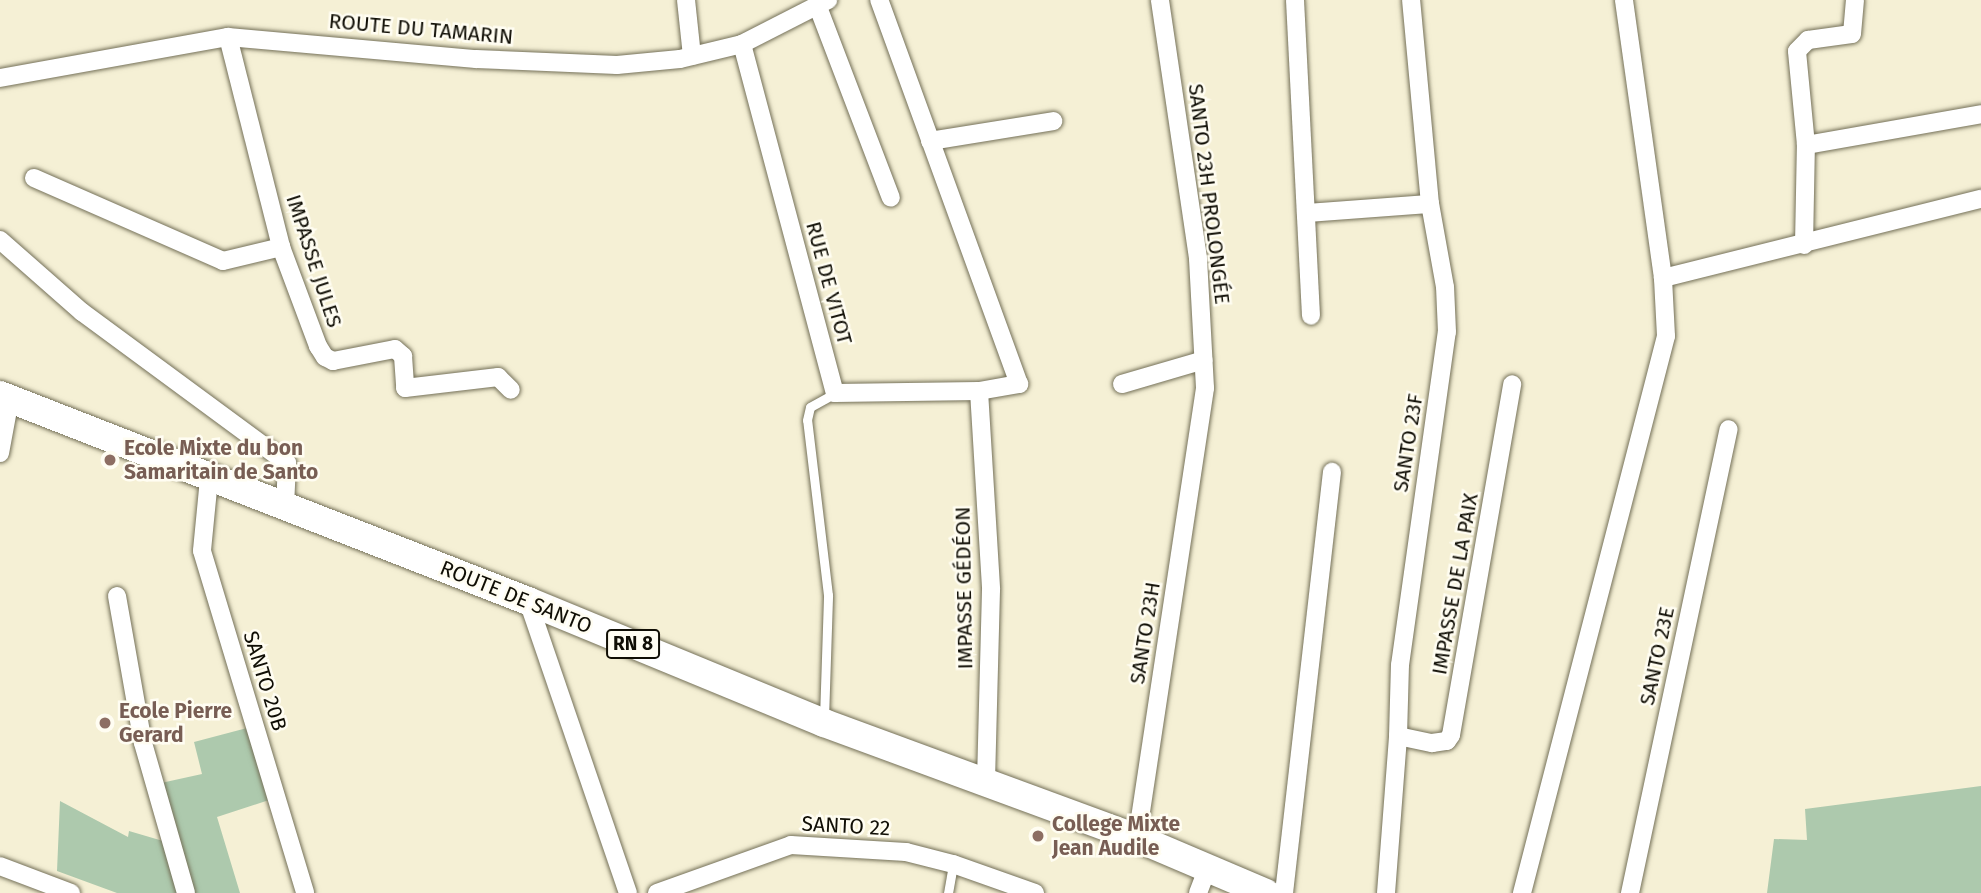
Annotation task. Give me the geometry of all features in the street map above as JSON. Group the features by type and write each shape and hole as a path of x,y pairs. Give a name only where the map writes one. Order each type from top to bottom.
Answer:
{"main road":[{"name":"ROUTE DE SANTO","path":"5,397 209,479 528,601 824,723 986,785 1137,838 1203,880 1266,893"}],"street":[{"path":"686,0 692,56"},
{"path":"835,393 979,391 1019,384 879,0"},
{"name":"SANTO 23H PROLONGÉE","path":"1160,0 1198,258 1205,388 1199,436"},
{"path":"1295,0 1311,316"},
{"name":"SANTO 23F","path":"1386,893 1398,736 1399,665 1447,332 1445,287 1430,204 1411,0"},
{"path":"1522,893 1666,336 1663,278 1624,0"},
{"path":"1804,244 1806,145 1797,51 1808,40 1852,34 1855,0"},
{"path":"823,4 891,198"},
{"name":"ROUTE DU TAMARIN","path":"0,78 228,37 476,59 617,65 692,56 742,44 823,4"},
{"name":"IMPASSE JULES","path":"228,37 281,247 318,346 325,357 333,361 395,349 403,356 405,388 498,377 502,378 511,390"},
{"name":"RUE DE VITOT","path":"742,44 835,393"},
{"path":"1806,145 1981,114"},
{"path":"930,141 1053,121"},
{"path":"34,178 223,261 281,247"},
{"path":"1663,278 1981,198"},
{"path":"1306,213 1430,204"},
{"path":"0,240 82,312 287,463 285,507"},
{"path":"1122,384 1204,360"},
{"name":"IMPASSE DE LA PAIX","path":"1398,736 1432,743 1447,741 1451,735 1512,384"},
{"name":"IMPASSE GÉDÉON","path":"979,391 991,590 986,785"},
{"path":"0,453 5,397"},
{"name":"SANTO 23E","path":"1630,893 1729,429"},
{"name":"SANTO 23H","path":"1137,838 1199,436"},
{"path":"1284,893 1332,472"},
{"name":"SANTO 20B","path":"209,479 202,551 306,893"},
{"path":"117,596 143,743 186,893"},
{"path":"528,601 628,893"},
{"name":"SANTO 22","path":"657,893 792,845 906,852 953,864 1035,893"},
{"path":"0,866 71,893"}],"lane":[{"path":"824,723 828,595 807,420 810,408 835,393"},
{"path":"948,893 953,864"}],"green space":[{"path":"247,728 269,800 217,817 240,893 117,893 57,871 60,801 128,837 129,831 163,841 161,783 202,774 194,742"},
{"path":"1981,786 1981,893 1767,893 1774,839 1807,840 1805,809"}],"place":[{"name":"Ecole Mixte du bon Samaritain de Santo","path":"110,460"},
{"name":"Ecole Pierre Gerard","path":"105,723"},
{"name":"College Mixte Jean Audile","path":"1038,836"}]}
